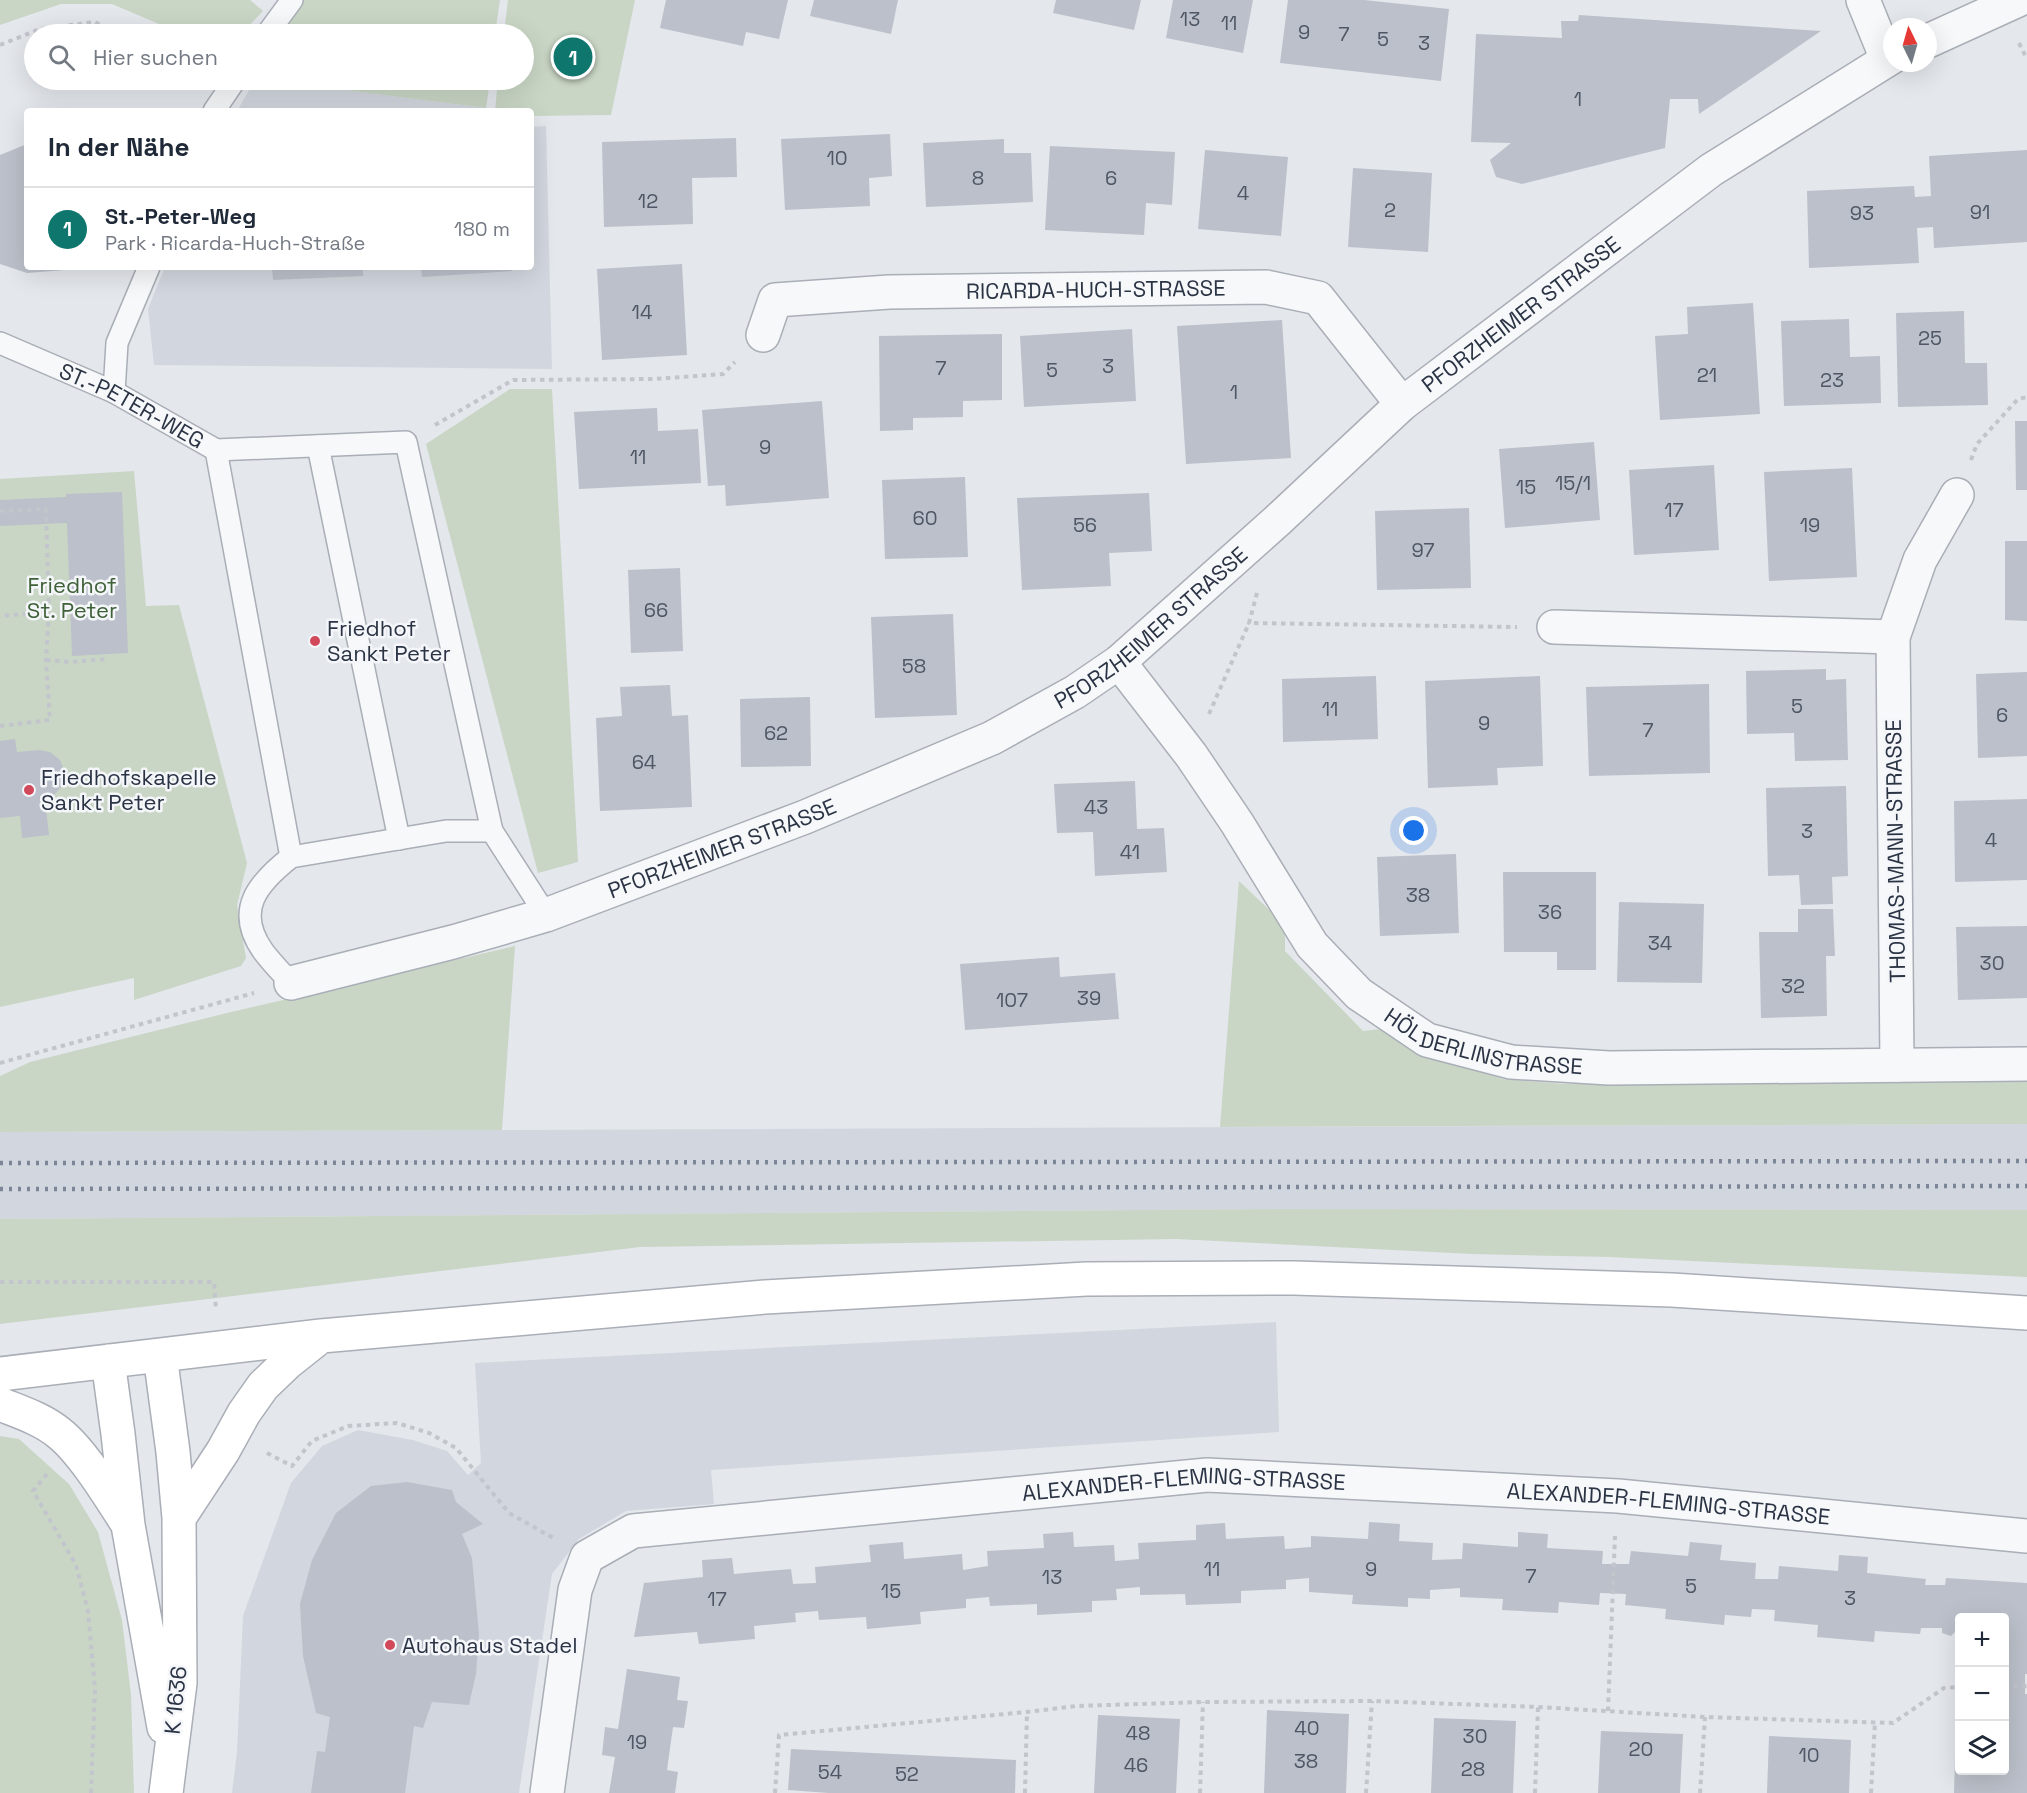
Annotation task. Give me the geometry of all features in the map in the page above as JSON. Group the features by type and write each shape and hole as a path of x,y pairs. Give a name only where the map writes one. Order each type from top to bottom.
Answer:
{"main road":[{"path":"0,1374 321,1336 765,1297 1086,1279 1294,1278 1660,1290 2027,1313"},
{"path":"179,1518 263,1386 321,1336"},
{"name":"K 1636","path":"160,1354 174,1452 179,1518 180,1683 165,1793"},
{"name":"K 1636","path":"108,1361 128,1525 169,1756"},
{"path":"0,1404 38,1420 60,1433 110,1495 128,1525"}],"street":[{"path":"1863,0 1883,43"},
{"path":"1937,37 2018,0"},
{"name":"PFORZHEIMER STRASSE","path":"291,983 453,942 546,915 805,817 992,738 1075,692 1119,662 1402,404 1712,170 1883,62"},
{"name":"RICARDA-HUCH-STRASSE","path":"763,335 775,300 889,292 1266,287 1318,298 1402,404"},
{"name":"THOMAS-MANN-STRASSE","path":"1897,1065 1893,638 1920,560 1957,495"},
{"path":"1554,627 1893,638"},
{"name":"HÖLDERLINSTRASSE","path":"1119,662 1191,756 1237,823 1312,945 1359,994 1427,1040 1511,1062 1609,1068 2027,1064"},
{"name":"ALEXANDER-FLEMING-STRASSE","path":"587,1557 633,1531 1207,1475 1618,1496 2027,1536"},
{"path":"547,1793 575,1590 587,1557"}],"lane":[{"path":"274,24 292,0"},
{"path":"216,108 228,90"},
{"path":"114,392 117,343 148,270"},
{"name":"ST.-PETER-WEG","path":"0,343 114,392 216,450 406,442"},
{"path":"406,442 492,831 546,915"},
{"path":"318,446 399,839"},
{"path":"216,450 291,857"},
{"path":"291,983 262,950 249,920 255,891 274,870 291,857 446,831 492,831"}],"path":[{"path":"79,24 95,22 98,24"},
{"path":"0,45 24,35"},
{"path":"2024,53 2027,59"},
{"path":"406,442 513,380 655,379 723,374 763,335"},
{"path":"1957,495 1977,444 2018,399 2027,397"},
{"path":"0,511 46,509 49,612 46,660 50,720 0,726"},
{"path":"1191,756 1249,623 1259,588"},
{"path":"0,616 49,612"},
{"path":"1249,623 1554,627"},
{"path":"46,660 71,662 106,659"},
{"path":"0,1062 291,983"},
{"path":"0,1282 214,1282 220,1347"},
{"path":"232,1435 292,1466 312,1441 348,1426 397,1423 429,1433 456,1448 509,1514 587,1557"},
{"path":"1608,1711 1618,1496"},
{"path":"2009,1687 2027,1686"},
{"path":"775,1793 779,1735 1076,1706 1203,1702 1372,1701 1538,1707 1705,1717 1893,1723 1944,1688 1955,1687"},
{"path":"1366,1793 1372,1701"},
{"path":"1200,1793 1203,1702"},
{"path":"1535,1793 1538,1707"},
{"path":"1025,1793 1027,1712"},
{"path":"1700,1793 1705,1717"},
{"path":"1871,1793 1875,1722"}],"shaded area":[{"path":"249,90 344,90 486,108 239,108"},
{"path":"546,126 552,369 154,365 148,309 164,270 534,270 534,127"},
{"path":"2027,1124 2027,1210 1275,1209 0,1219 0,1132"},
{"path":"1276,1322 1279,1432 711,1470 714,1504 626,1511 579,1539 552,1574 519,1793 232,1793 237,1752 243,1616 291,1483 322,1446 358,1430 413,1440 447,1451 468,1475 481,1463 475,1363"}],"green space":[{"path":"0,0 250,0 263,11 251,24 159,24 112,4 61,4 0,25"},
{"path":"303,0 500,0 496,24 287,24"},
{"path":"508,0 635,0 611,115 534,116 534,108 495,108 497,90 534,90 534,24 505,24"},
{"path":"344,90 489,90 486,108"},
{"path":"510,389 552,389 578,862 538,873 426,444"},
{"name":"Friedhof St. Peter","path":"134,471 146,606 179,605 247,863 237,905 246,958 241,966 134,1000 134,978 0,1007 0,479"},
{"path":"1239,881 1285,925 1285,951 1363,1031 1382,1029 1431,1057 1503,1079 1564,1084 2027,1082 2027,1124 1220,1127"},
{"path":"515,946 502,1130 0,1132 0,1076 30,1062 231,1012"},
{"path":"1275,1209 2027,1210 2027,1277 1176,1239 640,1247 0,1324 0,1219"},
{"path":"0,1436 19,1439 69,1484 98,1532 122,1620 131,1695 134,1793 0,1793"}],"building":[{"path":"666,0 788,0 779,39 746,32 743,46 660,28"},
{"path":"814,0 898,0 891,34 810,16"},
{"path":"1056,0 1141,0 1134,30 1053,13"},
{"path":"1173,0 1253,0 1243,53 1166,38"},
{"path":"1288,0 1364,0 1449,9 1441,81 1280,63"},
{"path":"1579,15 1821,31 1699,114 1698,99 1670,99 1665,148 1522,184 1496,177 1490,160 1511,143 1471,142 1476,34 1562,38 1561,21 1578,21"},
{"path":"890,134 892,176 869,178 870,206 785,210 781,139"},
{"path":"736,138 737,177 692,178 693,224 604,227 602,142"},
{"path":"1004,139 1004,153 1031,153 1033,202 926,207 923,143"},
{"path":"24,145 24,270 64,270 27,273 0,264 0,155"},
{"path":"1050,146 1175,152 1172,205 1146,203 1144,235 1045,230"},
{"path":"1205,150 1288,157 1281,236 1198,229"},
{"path":"2027,150 2027,242 1934,248 1933,227 1917,228 1919,263 1809,268 1807,191 1914,186 1915,197 1931,196 1929,156"},
{"path":"1353,168 1432,173 1428,252 1348,247"},
{"path":"682,264 687,355 602,360 597,269"},
{"path":"272,270 363,270 363,276 273,280"},
{"path":"421,270 512,270 512,271 422,277"},
{"path":"1753,303 1760,414 1660,420 1655,336 1688,334 1687,307"},
{"path":"1964,311 1965,363 1987,363 1988,405 1898,407 1896,313"},
{"path":"1849,319 1850,357 1880,356 1881,403 1784,406 1781,321"},
{"path":"1282,320 1291,458 1186,464 1177,326"},
{"path":"1132,329 1136,401 1024,407 1020,336"},
{"path":"1002,334 1002,400 963,401 963,417 913,418 913,430 880,431 879,336"},
{"path":"822,401 829,498 726,506 725,485 708,486 702,410"},
{"path":"657,408 658,431 698,429 701,483 579,489 574,412"},
{"path":"2015,421 2027,421 2027,490 2016,490"},
{"path":"1594,442 1600,520 1505,528 1499,449"},
{"path":"1714,465 1719,550 1634,555 1629,470"},
{"path":"1852,468 1857,577 1769,581 1764,472"},
{"path":"965,477 968,557 885,559 882,480"},
{"path":"122,492 128,653 72,656 67,523 0,526 0,500"},
{"path":"1149,493 1152,551 1109,553 1111,586 1022,590 1017,498"},
{"path":"1469,508 1471,588 1377,590 1375,511"},
{"path":"2005,541 2027,541 2027,621 2005,620"},
{"path":"680,568 683,651 631,653 628,570"},
{"path":"953,614 957,715 875,718 871,617"},
{"path":"1826,669 1826,680 1846,679 1848,760 1795,761 1794,733 1747,734 1746,671"},
{"path":"2027,672 2027,756 1978,758 1976,674"},
{"path":"1376,676 1378,739 1283,742 1282,679"},
{"path":"1540,676 1543,766 1497,768 1498,785 1428,788 1425,681"},
{"path":"1709,684 1710,773 1589,776 1586,687"},
{"path":"670,685 672,716 688,715 692,807 600,811 596,718 622,716 620,687"},
{"path":"810,697 811,766 741,767 740,699"},
{"name":"Friedhofskapelle Sankt Peter","path":"15,739 17,752 39,750 50,752 60,760 65,773 63,785 54,795 45,800 49,835 22,838 20,816 0,818 0,741"},
{"path":"1135,781 1137,829 1164,828 1167,872 1095,876 1093,832 1057,833 1054,784"},
{"path":"1846,786 1848,876 1832,877 1833,904 1801,905 1799,875 1768,876 1766,788"},
{"path":"2027,799 2027,880 1955,882 1954,801"},
{"path":"1456,854 1459,933 1380,936 1377,857"},
{"path":"1503,872 1596,872 1596,970 1557,970 1557,952 1504,952"},
{"path":"1619,902 1704,904 1702,983 1617,982"},
{"path":"1798,909 1833,909 1835,956 1826,956 1827,1016 1761,1018 1759,932 1798,932"},
{"path":"2027,926 2027,998 1958,1000 1956,927"},
{"path":"1059,957 1060,977 1115,973 1119,1019 965,1030 960,964"},
{"name":"Autohaus Stadel","path":"407,1482 452,1490 456,1502 483,1524 462,1534 472,1558 479,1634 476,1674 469,1705 432,1702 423,1728 414,1726 405,1793 311,1793 317,1751 325,1752 330,1717 316,1713 303,1656 300,1604 312,1560 336,1513 371,1486"},
{"path":"1369,1522 1400,1524 1399,1541 1433,1543 1432,1560 1462,1559 1463,1543 1518,1547 1518,1532 1548,1534 1547,1548 1603,1551 1602,1564 1629,1564 1631,1551 1688,1556 1690,1542 1722,1545 1720,1560 1756,1563 1755,1579 1778,1579 1779,1566 1838,1571 1839,1555 1868,1557 1867,1573 1926,1579 1925,1585 1945,1585 1946,1578 2027,1583 2025,1694 2027,1694 2027,1793 1954,1793 1955,1757 1955,1775 2009,1775 2009,1613 1955,1613 1955,1632 1951,1636 1942,1633 1942,1628 1921,1628 1920,1634 1875,1631 1874,1642 1817,1637 1818,1625 1774,1621 1775,1610 1752,1609 1751,1617 1725,1615 1724,1625 1665,1619 1666,1609 1625,1605 1626,1594 1600,1593 1599,1605 1559,1602 1558,1613 1502,1610 1503,1599 1460,1597 1460,1588 1430,1590 1430,1599 1408,1598 1408,1607 1352,1604 1353,1595 1309,1592 1309,1578 1286,1580 1286,1589 1241,1591 1241,1603 1186,1605 1185,1594 1140,1595 1140,1587 1116,1589 1117,1600 1092,1601 1092,1612 1037,1615 1037,1604 990,1606 989,1597 966,1599 966,1608 920,1612 921,1624 867,1629 866,1617 819,1620 818,1611 795,1613 796,1622 754,1626 755,1639 699,1644 697,1632 634,1637 644,1583 703,1577 702,1560 732,1558 734,1574 791,1569 793,1584 816,1583 815,1567 871,1562 869,1545 903,1542 904,1559 962,1554 963,1570 988,1566 987,1551 1044,1548 1043,1534 1073,1532 1074,1547 1114,1545 1115,1561 1139,1559 1138,1543 1196,1540 1196,1525 1225,1523 1226,1539 1284,1536 1285,1549 1311,1547 1311,1536 1368,1539"},
{"path":"627,1669 680,1677 677,1700 688,1701 684,1728 673,1727 667,1770 678,1772 675,1793 609,1793 615,1757 602,1755 605,1727 618,1729"},
{"path":"1267,1710 1349,1714 1346,1793 1264,1793"},
{"path":"1098,1715 1180,1719 1176,1793 1094,1793"},
{"path":"1434,1718 1516,1721 1513,1793 1431,1793"},
{"path":"1601,1731 1683,1734 1680,1793 1598,1793"},
{"path":"1769,1736 1851,1740 1849,1793 1767,1793"},
{"path":"791,1749 1016,1760 1015,1793 829,1793 788,1790"}],"railway":[{"path":"0,1163 2027,1161"},
{"path":"0,1189 2027,1186"}],"place":[{"name":"St.-Peter-Weg","path":"573,57"},
{"name":"Friedhof Sankt Peter","path":"315,641"},
{"name":"Friedhofskapelle Sankt Peter","path":"29,790"},
{"name":"Autohaus Stadel","path":"390,1645"}]}
